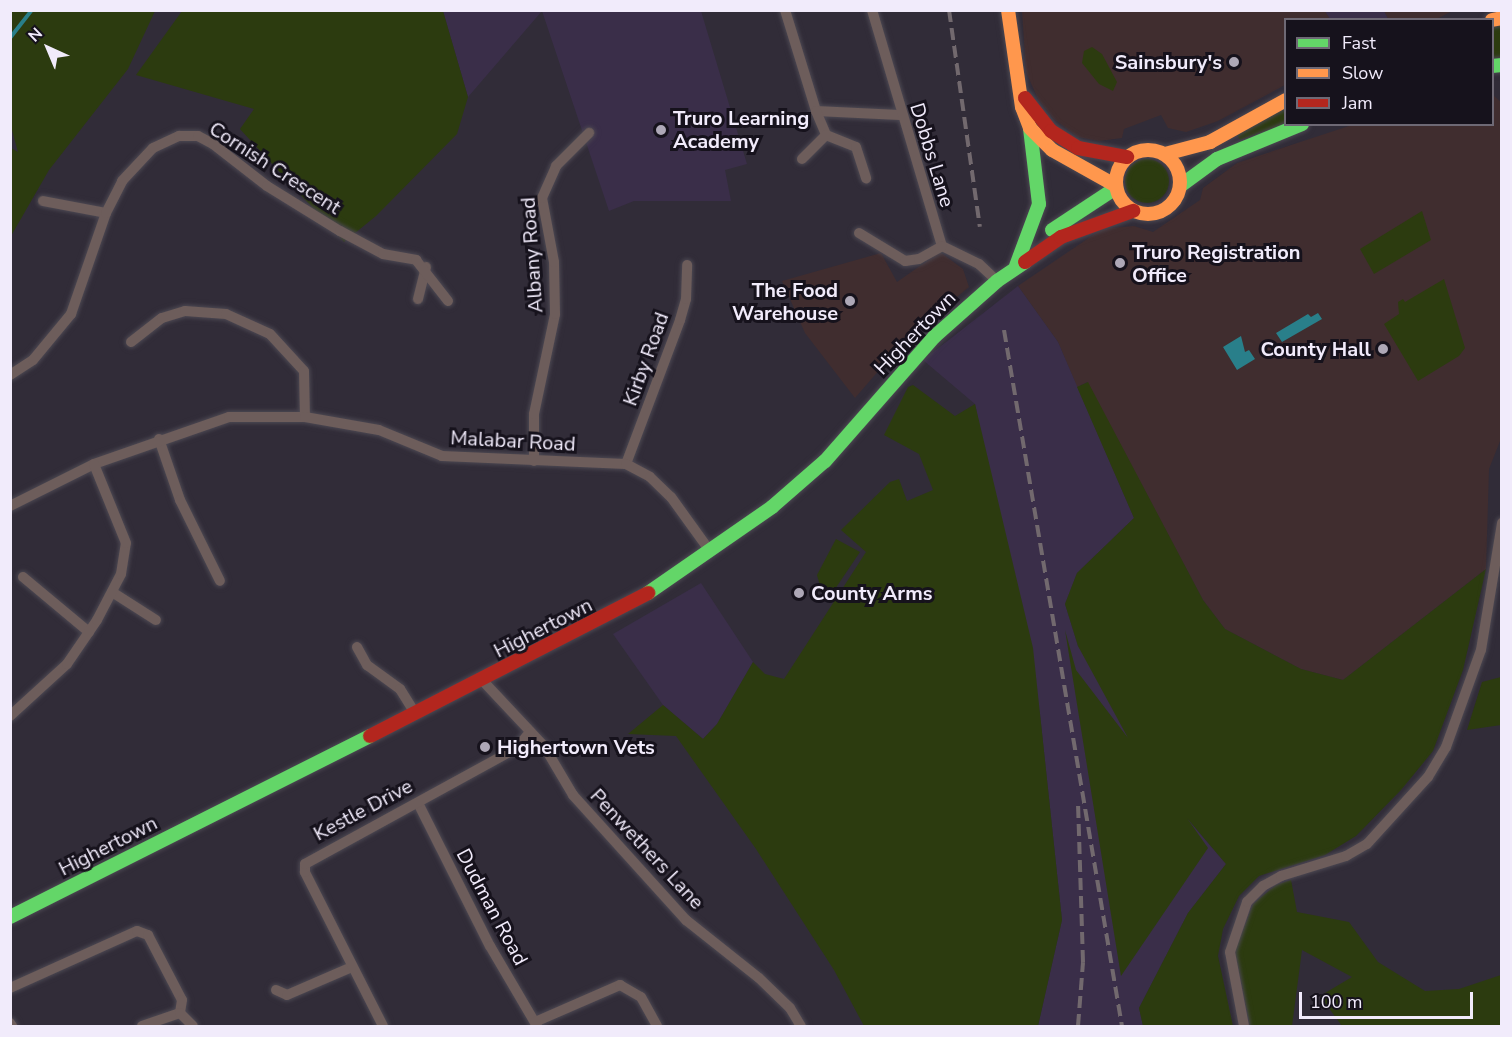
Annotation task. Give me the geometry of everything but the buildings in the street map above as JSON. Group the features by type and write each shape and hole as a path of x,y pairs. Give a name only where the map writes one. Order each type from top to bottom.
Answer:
{"main road":[{"path":"1008,10 1019,88 1030,128 1039,204 1031,234 1016,266"},
{"path":"1019,88 1043,124 1060,138 1088,151 1126,157 1148,149 1165,154 1210,142 1284,100"},
{"path":"1126,157 1117,170 1115,187 1119,198 1133,211 1148,214 1165,208 1180,186 1217,159 1297,126"},
{"path":"1030,128 1052,150 1115,187"},
{"path":"1165,154 1178,170 1180,186"},
{"name":"Highertown","path":"10,917 614,614 710,551 772,507 825,461 934,337 1016,266 1054,228 1098,204 1115,187"},
{"name":"Highertown","path":"1016,266 1080,228 1133,211"}],"street":[{"path":"785,10 816,111 826,135 856,147 866,178"},
{"name":"Dobbs Lane","path":"872,10 900,115 942,246"},
{"path":"816,111 900,115"},
{"name":"Albany Road","path":"534,461 534,414 555,314 554,262 542,198 556,166 589,133"},
{"path":"802,159 826,135"},
{"name":"Cornish Crescent","path":"10,375 33,360 71,314 106,213 122,181 153,148 179,136 198,136 340,231 383,254 416,260 426,267"},
{"path":"43,201 106,213"},
{"path":"859,233 905,261 919,259 942,246 979,264 997,281"},
{"name":"Kirby Road","path":"626,464 680,320 686,299 687,265"},
{"path":"418,299 426,267"},
{"path":"426,267 448,301"},
{"path":"131,342 162,318 185,312 226,314 270,334 304,371 305,417"},
{"name":"Malabar Road","path":"10,506 94,464 159,439 229,417 305,417 378,430 442,456 626,464 650,477 671,497 710,551"},
{"path":"159,439 183,507 220,581"},
{"path":"10,716 67,664 112,592 126,556 126,543 94,464"},
{"path":"1244,1026 1230,952 1246,902 1263,886 1281,876 1346,856 1367,844 1428,777 1446,747 1481,650 1502,523"},
{"path":"22,578 89,632"},
{"path":"112,592 156,620"},
{"path":"357,647 367,665 400,689 415,713"},
{"name":"Penwethers Lane","path":"482,680 544,746 573,795 686,920 759,978 790,1008 801,1026"},
{"name":"Kestle Drive","path":"383,1026 352,967 304,864 518,748 530,732"},
{"name":"Dudman Road","path":"418,803 490,946 536,1024"},
{"path":"10,988 137,931 148,935 182,1000 180,1013"},
{"path":"276,990 287,994 352,967"},
{"path":"536,1024 620,985 641,998 657,1026"},
{"path":"142,1026 180,1013"},
{"path":"180,1013 193,1026"}],"shaded area":[{"path":"1022,10 1325,10 1329,18 1284,18 1284,86 1218,121 1186,132 1168,128 1161,115 1124,129 1122,138 1099,141 1078,137 1054,119 1038,99 1026,72"},
{"path":"443,11 542,11 468,97"},
{"name":"Truro Learning Academy","path":"542,11 701,11 747,164 725,170 731,201 634,201 609,211"},
{"path":"1325,11 1384,11 1388,18 1329,18"},
{"path":"1384,11 1452,11 1439,18 1388,18"},
{"path":"1494,96 1502,103 1502,436 1489,469 1486,569 1343,680 1301,669 1225,629 1203,600 1087,382 1077,387 1058,342 1018,286 1102,229 1134,226 1153,232 1200,200 1203,188 1237,163 1349,126 1494,126"},
{"path":"940,252 963,269 969,287 906,339 855,398 805,333 782,281 881,253 897,282"},
{"path":"1018,286 1058,342 1134,518 1077,573 1065,604 1078,646 1184,815 1226,864 1188,913 1139,1008 1143,1026 1038,1026 1062,920 1040,714 975,404 923,360"},
{"path":"701,583 753,662 717,724 703,739 663,705 613,634"}],"green space":[{"path":"11,10 155,11 128,69 49,170 11,236 11,148 18,152 10,123"},
{"path":"182,11 443,11 468,97 457,134 376,216 344,242 240,129 254,109 136,75"},
{"path":"1501,24 1501,57 1494,59 1494,25"},
{"path":"1092,47 1102,54 1117,82 1113,91 1099,84 1082,63 1084,51"},
{"path":"1284,108 1284,124 1240,140 1236,133"},
{"path":"1147,159 1163,165 1169,181 1163,197 1147,203 1131,197 1125,181 1131,165"},
{"path":"1422,211 1431,240 1374,274 1360,249"},
{"path":"1444,279 1465,348 1459,356 1418,381 1384,324 1399,314 1398,302 1403,299 1405,302"},
{"path":"1088,382 1203,600 1225,629 1301,669 1343,680 1486,569 1463,670 1433,751 1401,790 1356,836 1325,855 1259,876 1239,896 1223,929 1218,956 1233,1026 1143,1026 1139,1008 1188,913 1226,864 1187,818 1208,848 1121,976 1065,630 1076,670 1128,738 1078,646 1065,604 1077,573 1134,518 1077,387"},
{"path":"913,385 955,416 975,404 1033,648 1062,920 1038,1026 864,1026 834,970 756,849 676,736 628,734 663,705 703,739 717,724 753,662 765,674 784,679 866,552 841,530 890,482 899,479 907,501 933,490 919,454 884,435 908,387"},
{"path":"836,539 860,552 829,598 822,593 817,575"},
{"path":"1501,677 1501,725 1467,730 1482,682"},
{"path":"1291,880 1297,912 1349,922 1378,962 1425,991 1459,989 1501,975 1501,1026 1342,1026 1320,996 1352,977 1302,950 1292,1026 1250,1026 1235,951 1253,904 1276,885"}],"water":[{"path":"1318,313 1322,319 1282,342 1276,333 1308,314 1311,317"},
{"path":"1241,336 1245,352 1249,350 1255,359 1237,370 1223,347"}],"waterway":[{"path":"10,38 32,10"}],"railway":[{"path":"949,10 980,227"},
{"path":"1004,330 1122,1026"},
{"path":"1078,802 1083,962 1078,1026"}],"traffic: fast":[{"path":"1494,66 1502,65"},
{"path":"1180,186 1217,159 1297,126"},
{"path":"1016,266 1039,204 1030,128"},
{"path":"1052,230 1116,188"},
{"path":"648,593 772,507 825,461 934,337 997,281 1025,262"},
{"path":"10,917 370,736"}],"traffic: slow":[{"path":"1008,10 1022,107 1030,128 1052,150 1115,185"},
{"path":"1494,20 1502,18"},
{"path":"1165,154 1210,142 1284,101"},
{"path":"1142,150 1154,150 1171,159 1178,170 1180,182 1178,194 1171,205 1154,214 1142,214 1130,209 1121,200 1116,188 1116,176 1121,164 1130,155 1142,150"}],"traffic: jam":[{"path":"1025,98 1051,131 1078,148 1127,157"},
{"path":"1025,262 1061,237 1133,211"},
{"path":"370,736 648,593"}],"place":[{"name":"Sainsbury's","path":"1234,62"},
{"name":"Truro Learning Academy","path":"661,130"},
{"name":"Truro Registration Office","path":"1120,263"},
{"name":"The Food Warehouse","path":"850,301"},
{"name":"County Hall","path":"1383,349"},
{"name":"County Arms","path":"799,593"},
{"name":"Highertown Vets","path":"485,747"}]}
